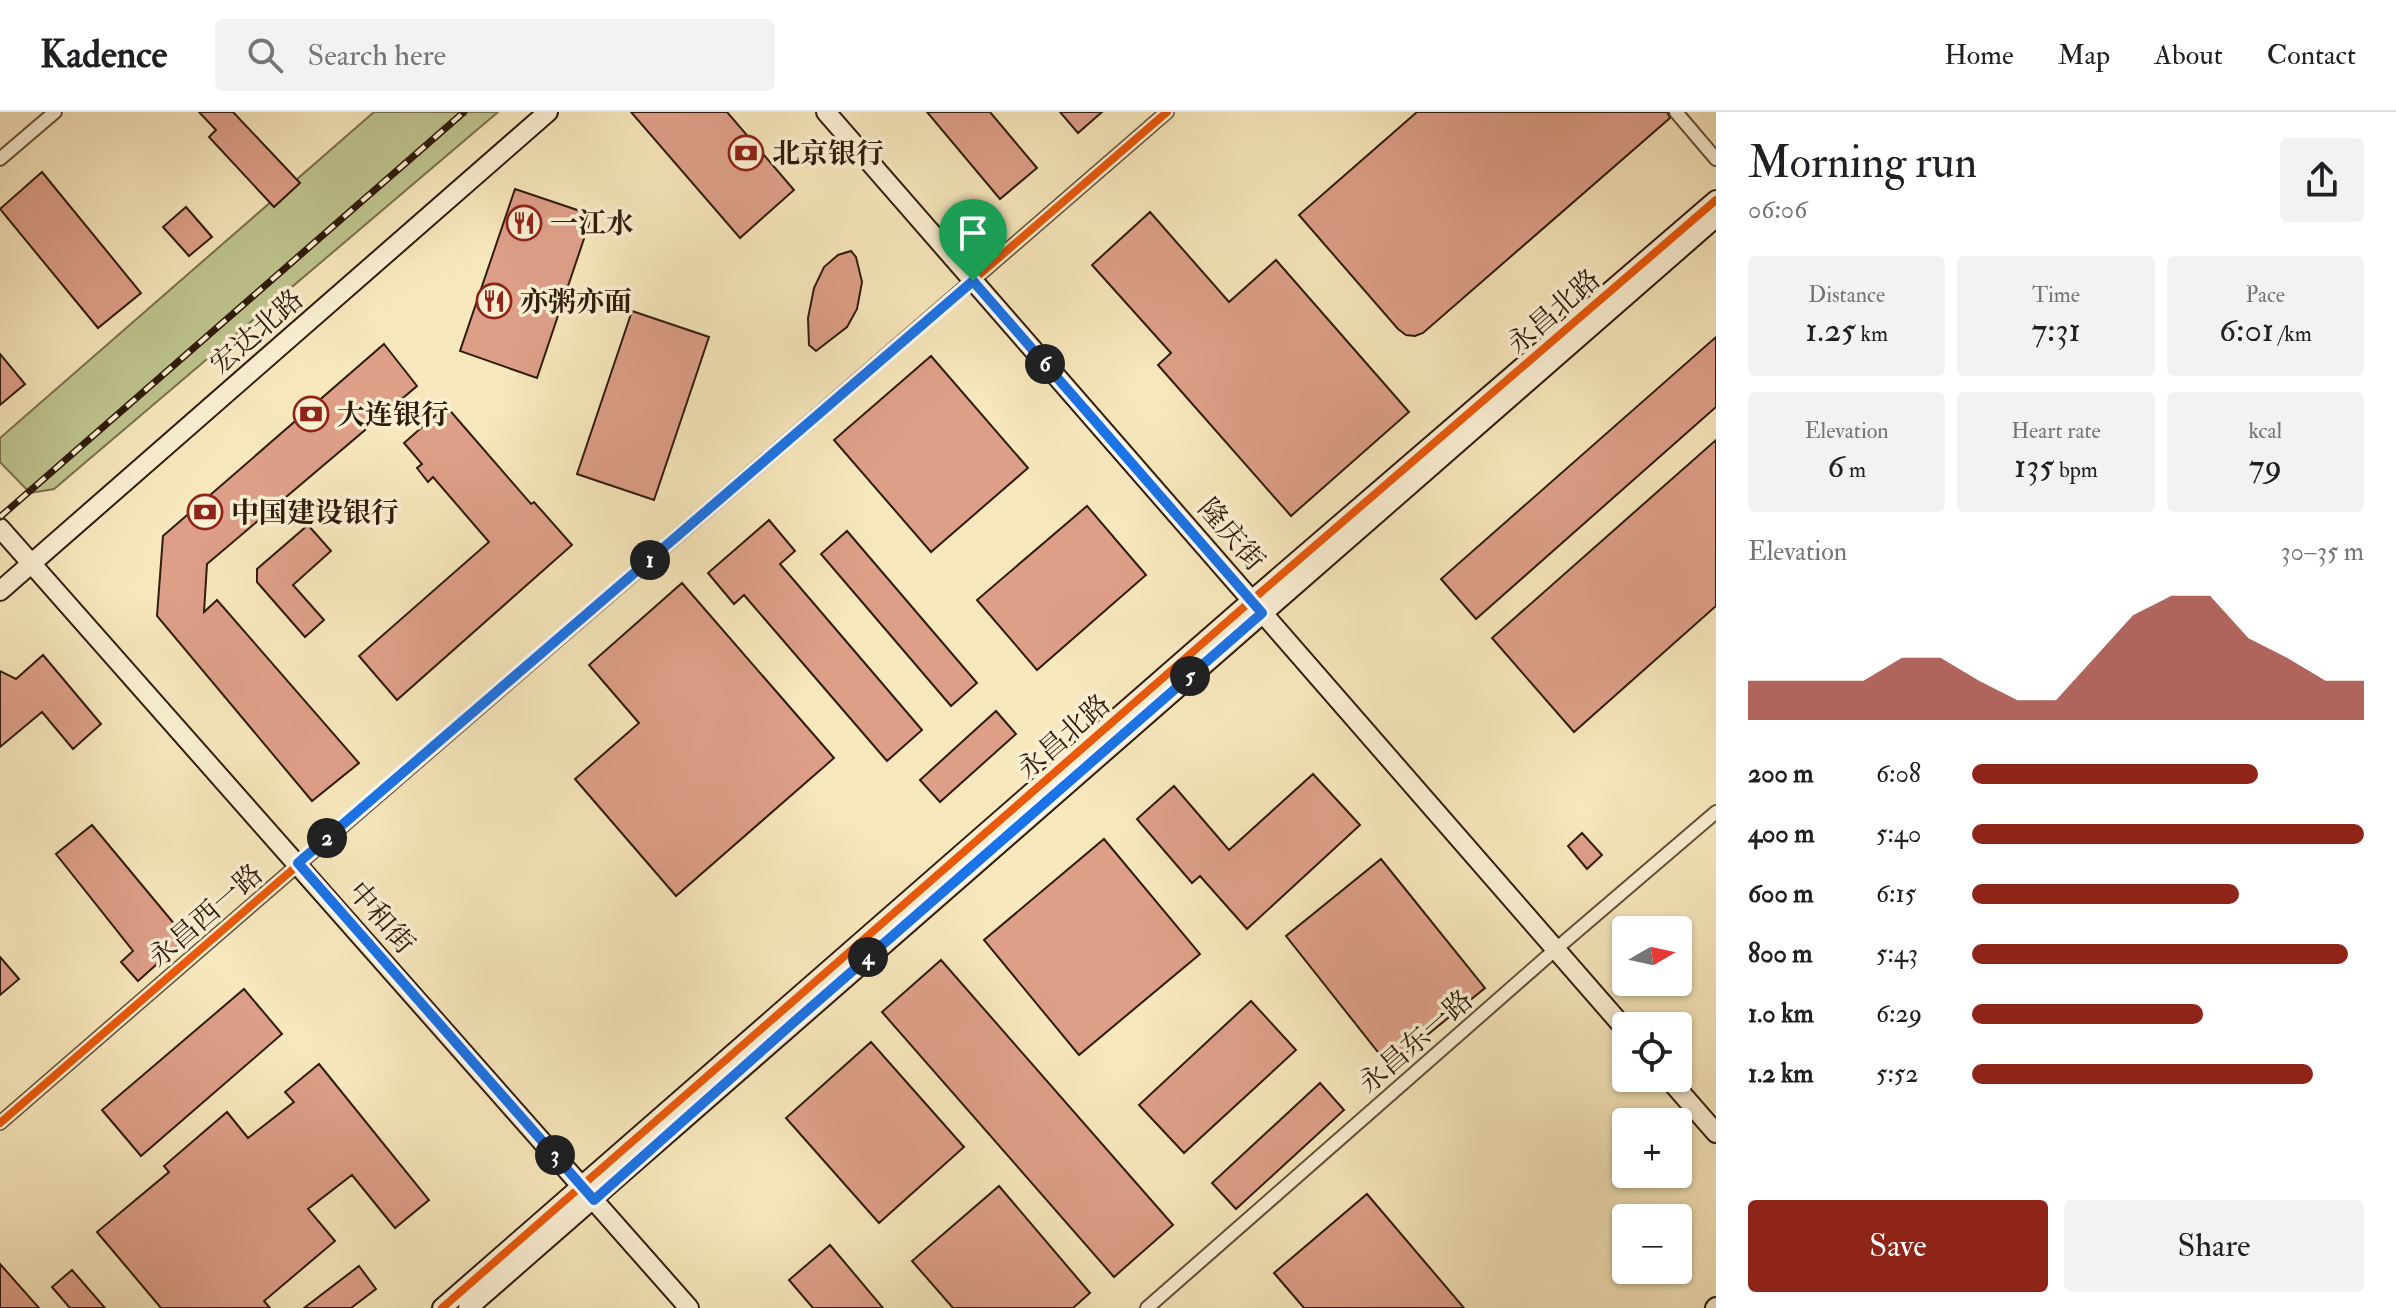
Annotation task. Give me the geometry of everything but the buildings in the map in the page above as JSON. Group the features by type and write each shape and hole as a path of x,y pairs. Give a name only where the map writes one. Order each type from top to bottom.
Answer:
{"street":[{"path":"0,159 55,112"},
{"name":"宏达北路","path":"0,591 548,112"},
{"name":"隆庆街","path":"826,112 1612,1014"},
{"name":"永昌西一路","path":"0,1123 1167,112"},
{"path":"1676,112 1716,159"},
{"name":"永昌北路","path":"468,1308 588,1193 1716,200"},
{"name":"永昌北路","path":"1257,606 1716,217"},
{"name":"中和街","path":"0,528 689,1308"},
{"name":"永昌东一路","path":"1147,1308 1716,812"},
{"path":"1680,1092 1716,1133"},
{"name":"永昌北路","path":"442,1308 588,1193"}],"green space":[{"path":"374,112 498,112 54,489 30,493 0,462 0,438"}],"railway":[{"path":"0,517 464,112"}],"cycle path":[{"path":"0,1123 1167,112"},
{"path":"442,1308 1252,600 1716,200"}],"place":[{"name":"北京银行","path":"746,153"},
{"name":"一江水","path":"524,223"},
{"name":"亦粥亦面","path":"494,301"},
{"name":"大连银行","path":"311,414"},
{"name":"中国建设银行","path":"205,512"}],"route":[{"path":"973,281 1262,613 594,1200 298,863 973,281"}]}
